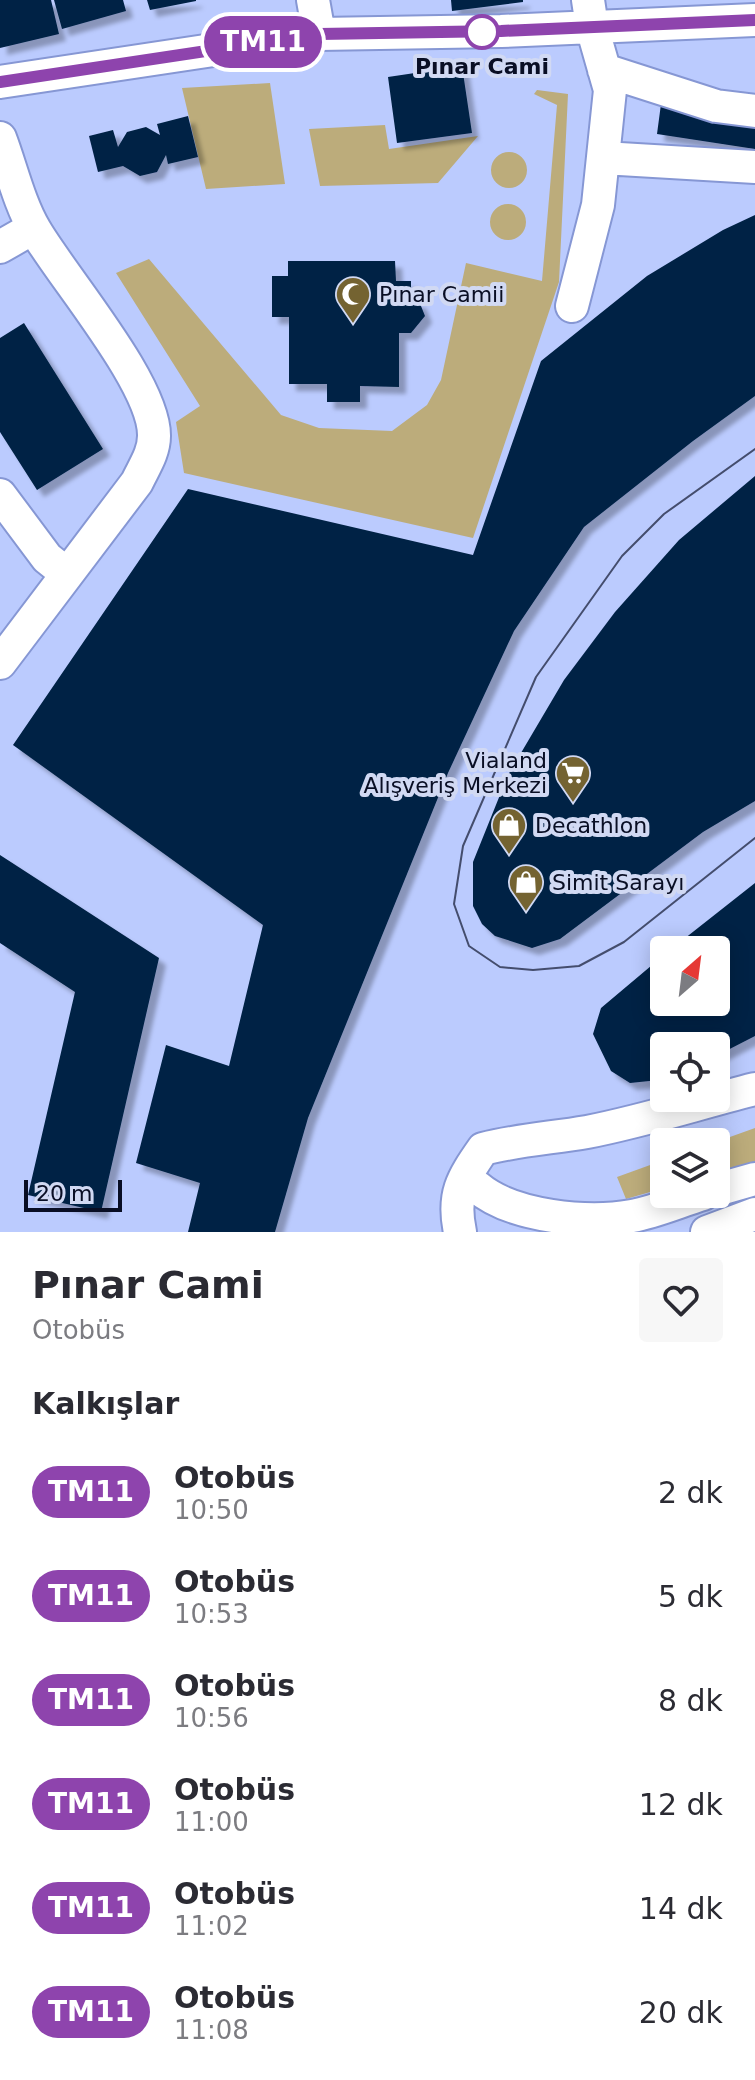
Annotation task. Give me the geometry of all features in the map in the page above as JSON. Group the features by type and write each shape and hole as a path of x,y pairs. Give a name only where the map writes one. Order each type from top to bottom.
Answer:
{"street":[{"path":"313,0 319,34"},
{"path":"572,306 598,205 610,90 590,14"},
{"path":"0,82 319,34 590,14 755,20"},
{"path":"604,70 716,106 755,111"},
{"path":"0,138 33,228 130,370 150,416 154,435 150,457 137,482 0,663"},
{"path":"603,158 755,167"},
{"path":"0,247 33,228"},
{"path":"0,495 47,558 67,574"},
{"path":"460,1232 456,1215 461,1180 483,1149 663,1115 755,1089"},
{"path":"730,1186 755,1179"},
{"path":"477,1187 489,1197 539,1214 580,1218 631,1216 657,1208"},
{"path":"707,1232 755,1214"}],"shaded area":[{"path":"270,83 285,184 206,189 182,88"},
{"path":"537,90 568,94 559,282 473,538 184,473 176,422 200,406 116,273 149,259 281,415 319,428 392,431 427,405 441,380 466,263 542,281 557,105 534,94"},
{"path":"385,125 389,149 478,136 438,183 320,186 309,129"},
{"path":"509,152 522,157 527,170 522,183 509,188 496,183 491,170 496,157"},
{"path":"508,204 521,209 526,222 521,235 508,240 495,235 490,222 495,209"},
{"path":"755,1128 755,1163 730,1170 730,1137"},
{"path":"650,1165 650,1192 626,1199 617,1177"}],"building":[{"path":"0,0 51,0 59,34 0,48"},
{"path":"54,0 123,0 126,11 62,29"},
{"path":"147,0 196,0 196,1 150,10"},
{"path":"451,0 523,0 523,2 452,11"},
{"path":"462,66 472,133 397,143 388,77"},
{"path":"661,104 755,119 755,149 657,134"},
{"path":"188,116 198,157 168,164 166,155 157,172 140,176 123,166 98,172 89,136 113,130 118,147 127,132 146,127 160,135 157,124"},
{"path":"755,215 755,396 584,527 514,631 448,773 308,1118 275,1232 188,1232 200,1183 136,1163 166,1045 229,1066 263,925 13,745 188,489 473,555 541,361 647,276 723,230"},
{"name":"Pınar Camii","path":"288,261 395,261 396,281 411,281 411,301 419,301 425,316 411,333 399,333 399,387 360,386 360,402 327,402 327,384 289,384 289,317 272,317 272,276 288,276"},
{"path":"24,323 103,449 37,490 0,432 0,338"},
{"path":"755,476 755,801 703,832 560,939 532,948 495,936 482,924 473,906 473,862 508,775 564,680 615,612 679,540"},
{"path":"0,855 159,958 101,1212 28,1195 75,992 0,943"},
{"path":"755,883 755,1036 730,1049 730,1032 650,1032 650,1081 630,1083 611,1071 593,1034 601,1008 650,967 650,1016 730,1016 730,936 688,936"}],"tram line":[{"path":"755,449 664,514 622,556 536,677 463,846 454,904 469,946 500,967 533,970 579,966 624,942 755,838"}],"bus line":[{"name":"TM11","path":"0,82 319,34 501,31 755,20"}],"place":[{"name":"Pınar Cami","path":"482,32"},
{"name":"Pınar Camii","path":"353,325"},
{"name":"Vialand Alışveriş Merkezi","path":"573,804"},
{"name":"Decathlon","path":"509,856"},
{"name":"Simit Sarayı","path":"526,913"}]}
